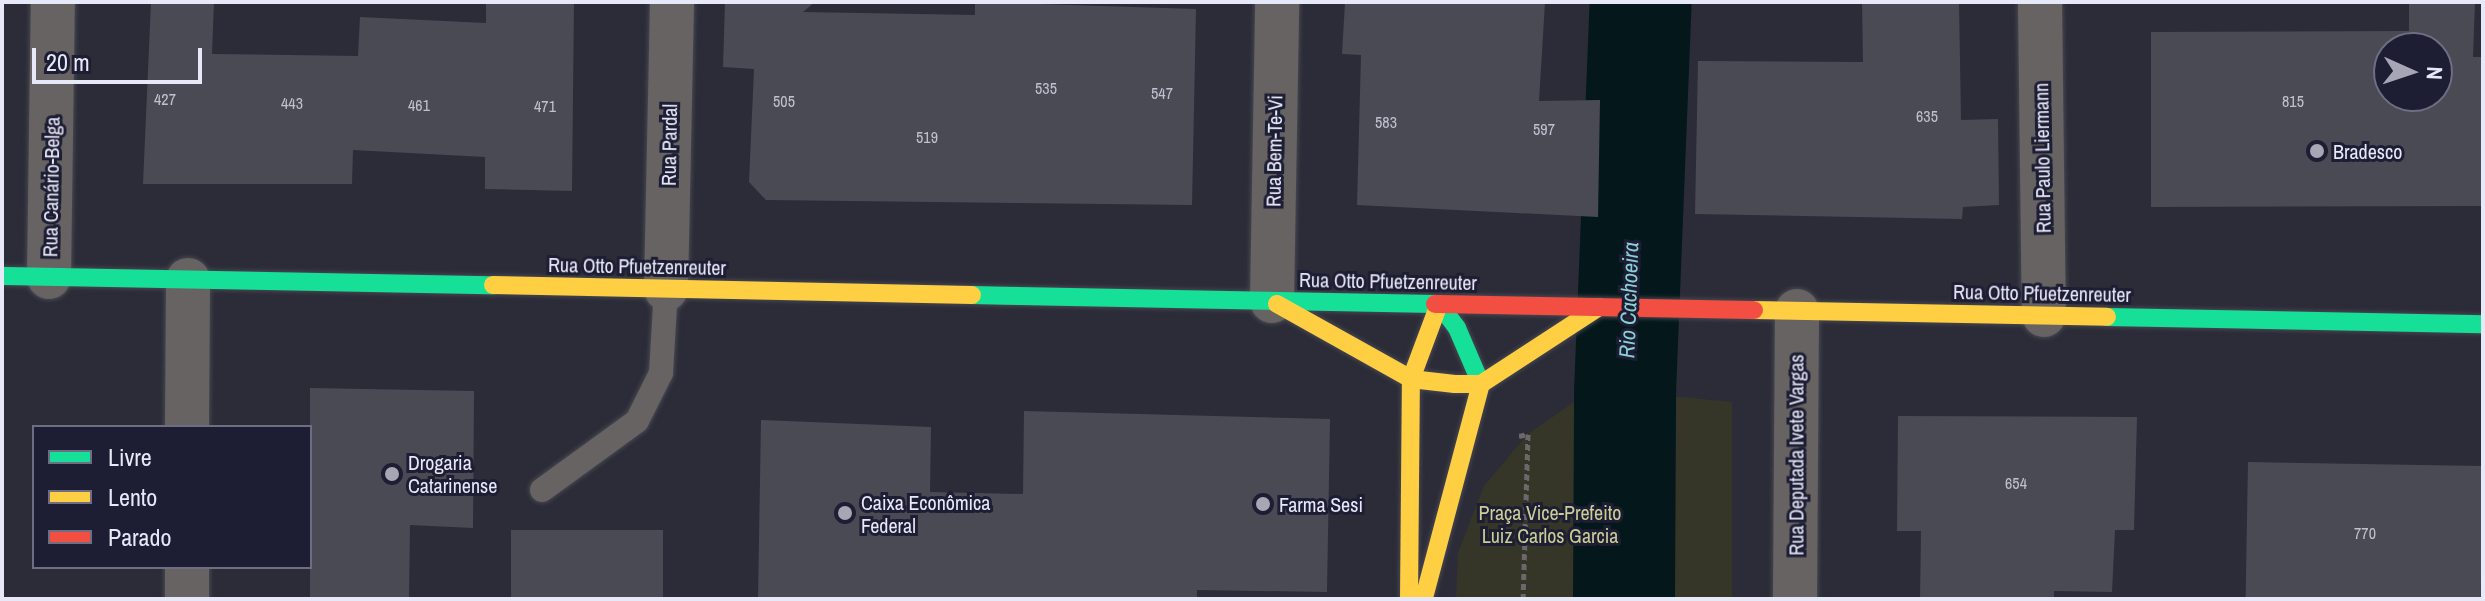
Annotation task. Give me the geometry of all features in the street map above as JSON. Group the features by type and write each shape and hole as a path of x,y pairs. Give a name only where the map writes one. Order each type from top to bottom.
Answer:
{"main road":[{"name":"Rua Otto Pfuetzenreuter","path":"2,276 2483,324"},
{"name":"Rua Otto Pfuetzenreuter","path":"1272,301 1411,379 1481,384"},
{"path":"1409,599 1411,379 1439,304"},
{"path":"1424,599 1481,384 1457,328 1439,304"},
{"path":"1481,384 1599,307"}],"street":[{"name":"Rua Canário-Belga","path":"49,277 53,2"},
{"name":"Rua Pardal","path":"666,289 672,2"},
{"name":"Rua Bem-Te-Vi","path":"1272,301 1277,2"},
{"name":"Rua Paulo Liermann","path":"2040,2 2044,315"},
{"path":"187,425 188,280"},
{"name":"Rua Deputada Ivete Vargas","path":"1795,599 1797,311"},
{"path":"187,569 187,599"}],"lane":[{"path":"542,490 637,421 661,373 666,289"}],"green space":[{"name":"Praça Vice-Prefeito Luiz Carlos Garcia","path":"1625,392 1732,402 1732,599 1456,599 1458,553 1484,486 1528,434 1574,402"}],"building":[{"path":"151,2 214,2 212,54 358,56 360,17 486,23 486,2 574,2 572,191 485,189 485,157 353,150 352,184 143,184"},
{"path":"725,2 815,2 803,12 975,15 975,2 1196,9 1192,205 766,200 749,182 754,69 723,67"},
{"path":"1345,2 1545,2 1539,101 1600,100 1598,217 1357,205 1361,55 1342,54"},
{"path":"1862,2 1959,2 1961,120 1998,119 1999,205 1963,207 1962,219 1695,214 1698,61 1863,62"},
{"name":"Bradesco","path":"2409,2 2475,2 2473,57 2483,57 2483,206 2151,207 2151,32 2409,31"},
{"name":"Drogaria Catarinense","path":"310,388 474,391 473,528 410,525 409,599 310,599"},
{"path":"1024,411 1330,419 1327,592 1197,590 1197,599 758,599 761,420 931,427 930,492 1023,494"},
{"path":"1898,416 2137,417 2134,530 2115,530 2112,592 2054,591 2054,599 1920,599 1921,531 1897,531"},
{"path":"2248,462 2483,466 2481,599 2246,599"},
{"path":"511,530 663,530 663,599 511,599"}],"waterway":[{"name":"Rio Cachoeira","path":"1624,599 1625,392 1641,2"}],"traffic: fast":[{"path":"2,276 493,285"},
{"path":"972,295 1435,304"},
{"path":"1439,304 1457,328 1481,384"},
{"path":"2107,317 2483,324"}],"traffic: slow":[{"path":"493,285 972,295"},
{"path":"1277,304 1411,379 1455,384 1481,384 1599,307"},
{"path":"1409,599 1411,379 1439,304"},
{"path":"1754,310 2107,317"},
{"path":"1425,594 1481,384"}],"traffic: jam":[{"path":"1435,304 1754,310"}],"place":[{"name":"Bradesco","path":"2317,151"},
{"name":"Drogaria Catarinense","path":"392,474"},
{"name":"Farma Sesi","path":"1263,504"},
{"name":"Caixa Econômica Federal","path":"845,513"}]}
